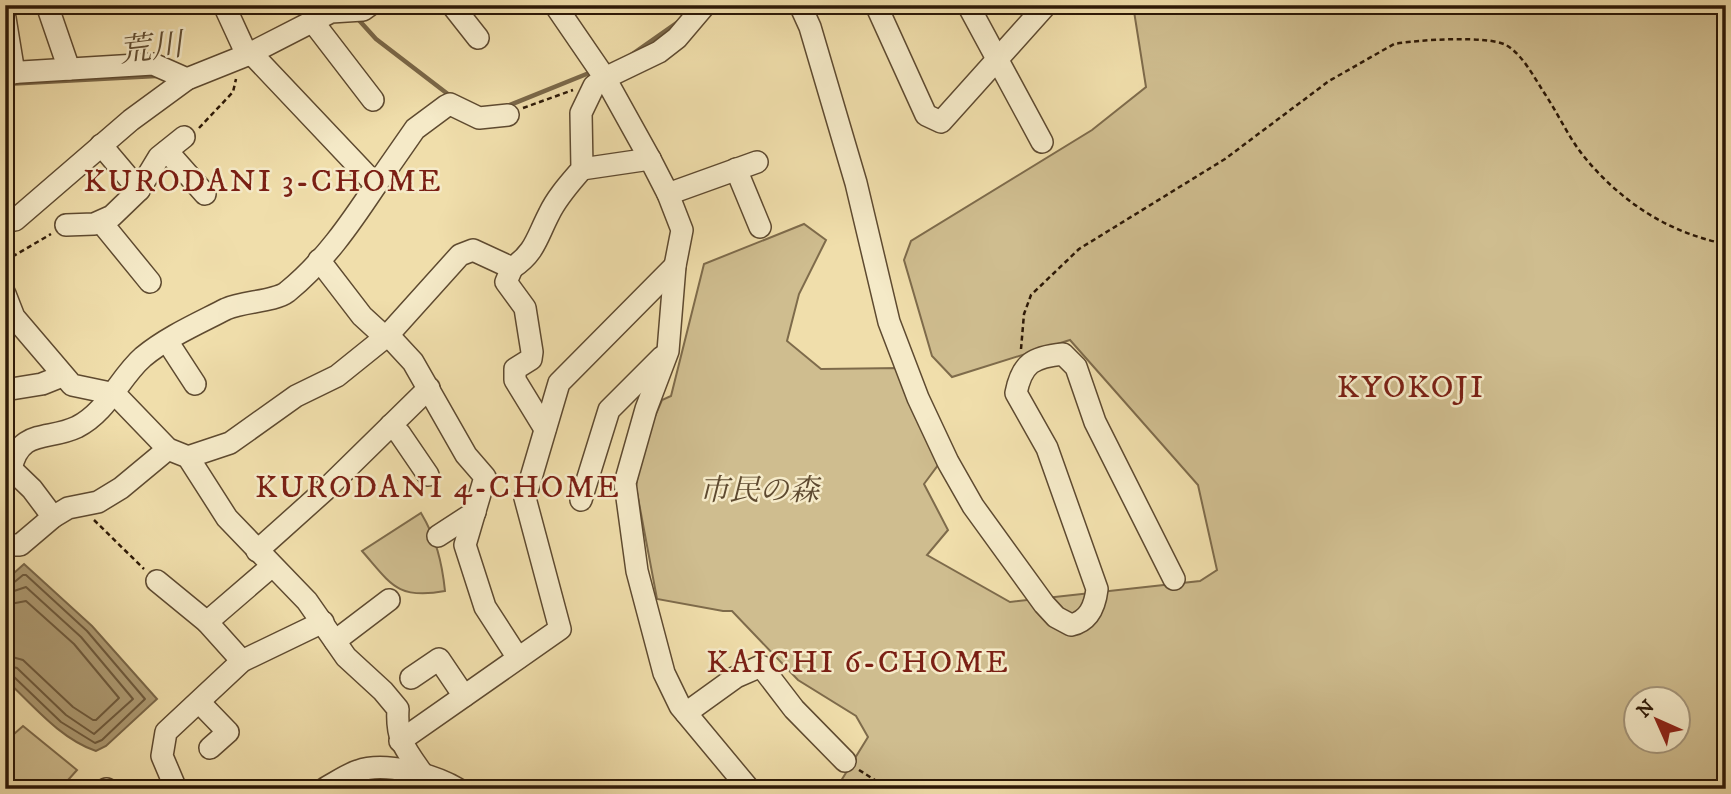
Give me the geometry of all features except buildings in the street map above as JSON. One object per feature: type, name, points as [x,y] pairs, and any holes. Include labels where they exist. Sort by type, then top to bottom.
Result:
[{"type":"street","points":[[47,5],[69,69]]},
{"type":"street","points":[[224,5],[244,51],[376,186]]},
{"type":"street","points":[[15,220],[164,94],[176,74],[244,51],[331,12],[363,10],[370,5]]},
{"type":"street","points":[[452,5],[478,38]]},
{"type":"street","points":[[555,5],[600,71],[650,159],[682,230],[675,266],[668,351],[646,410],[625,482],[634,552],[664,673],[680,706],[749,789]]},
{"type":"street","points":[[600,71],[659,52],[677,38],[705,5]]},
{"type":"street","points":[[800,5],[810,27],[856,183],[889,322],[918,398],[948,462],[973,506],[1044,604],[1056,617],[1071,625],[1081,623],[1096,602],[1097,589],[1047,448],[1016,393],[1026,365],[1044,356],[1063,354],[1076,367],[1095,422],[1174,579]]},
{"type":"street","points":[[876,5],[926,115],[941,122],[1046,5]]},
{"type":"street","points":[[968,5],[1042,142]]},
{"type":"street","points":[[5,18],[10,73],[153,64],[176,74]]},
{"type":"street","points":[[313,22],[373,100]]},
{"type":"street","points":[[582,169],[581,113],[600,71]]},
{"type":"street","points":[[52,517],[32,489],[8,466],[21,446],[78,426],[106,404],[141,359],[167,341],[230,307],[285,294],[340,239],[415,129],[446,106],[450,104],[479,118],[508,115]]},
{"type":"street","points":[[66,225],[102,222],[122,208],[139,190],[152,165],[184,137]]},
{"type":"street","points":[[101,145],[139,190]]},
{"type":"street","points":[[167,151],[205,194]]},
{"type":"street","points":[[545,429],[515,380],[515,369],[531,359],[532,352],[525,309],[506,282],[512,268],[532,251],[550,212],[565,188],[582,169],[650,159]]},
{"type":"street","points":[[668,194],[757,162]]},
{"type":"street","points":[[736,169],[760,227]]},
{"type":"street","points":[[102,222],[149,282]]},
{"type":"street","points":[[5,548],[9,545],[20,545],[52,517],[68,508],[98,502],[178,453],[230,443],[296,396],[337,376],[387,336],[460,255],[473,250],[512,268]]},
{"type":"street","points":[[319,260],[362,316],[413,362],[466,455],[485,477],[465,545],[485,607],[519,658]]},
{"type":"street","points":[[400,741],[560,629],[525,498],[559,383],[675,266]]},
{"type":"street","points":[[5,294],[10,315],[62,376],[72,385],[115,394],[178,453],[227,518],[307,601],[346,657],[383,691],[398,709],[397,729],[400,741],[422,773]]},
{"type":"street","points":[[167,341],[195,384]]},
{"type":"street","points":[[581,500],[608,410],[668,351]]},
{"type":"street","points":[[5,390],[42,384],[62,376]]},
{"type":"street","points":[[257,551],[429,388]]},
{"type":"street","points":[[391,425],[428,475]]},
{"type":"street","points":[[439,536],[475,512]]},
{"type":"street","points":[[207,622],[272,566]]},
{"type":"street","points":[[157,581],[207,622],[242,661]]},
{"type":"street","points":[[335,641],[389,600]]},
{"type":"street","points":[[176,789],[162,756],[166,733],[242,661],[323,622]]},
{"type":"street","points":[[411,678],[439,659],[464,696]]},
{"type":"street","points":[[686,713],[736,677],[761,666],[794,709],[845,761]]},
{"type":"street","points":[[199,702],[228,732],[210,748]]},
{"type":"street","points":[[324,789],[360,770],[396,769],[422,773],[458,789]]},
{"type":"path","points":[[1026,365],[1020,346],[1024,314],[1031,295],[1079,249],[1225,159],[1329,81],[1394,44],[1406,41],[1442,39],[1506,46],[1525,64],[1586,159],[1632,204],[1670,227],[1704,240],[1726,244]]},
{"type":"path","points":[[184,137],[204,124],[233,92],[244,51]]},
{"type":"path","points":[[508,115],[552,96],[564,94]]},
{"type":"path","points":[[5,261],[66,225]]},
{"type":"path","points":[[82,505],[117,544],[157,581]]},
{"type":"path","points":[[845,761],[889,789]]},
{"type":"green space","name":"市民の森","points":[[1133,5],[1726,5],[1726,789],[836,789],[868,737],[856,716],[798,680],[732,611],[657,599],[636,487],[642,446],[662,400],[671,396],[704,264],[804,224],[826,240],[799,294],[787,341],[821,369],[900,368],[941,461],[924,484],[948,530],[927,555],[1010,602],[1200,581],[1217,570],[1198,485],[1070,340],[952,377],[932,356],[904,260],[911,241],[1092,130],[1146,87]]},
{"type":"green space","points":[[421,513],[438,551],[445,591],[416,593],[396,587],[362,551]]},
{"type":"green space","points":[[23,726],[77,770],[60,789],[8,789],[5,785],[5,742]]},
{"type":"water","points":[[24,564],[92,626],[157,699],[106,746],[96,751],[59,730],[5,679],[5,581]]},
{"type":"waterway","points":[[357,18],[376,39],[453,98]]},
{"type":"waterway","points":[[631,55],[678,22]]},
{"type":"waterway","points":[[505,107],[594,71]]},
{"type":"waterway","name":"荒川","points":[[5,84],[156,76]]},
{"type":"district","name":"KURODANI 3-CHOME","points":[[263,182]]},
{"type":"district","name":"KYOKOJI","points":[[1411,388]]},
{"type":"district","name":"KURODANI 4-CHOME","points":[[438,488]]},
{"type":"district","name":"KAICHI 6-CHOME","points":[[858,663]]}]
